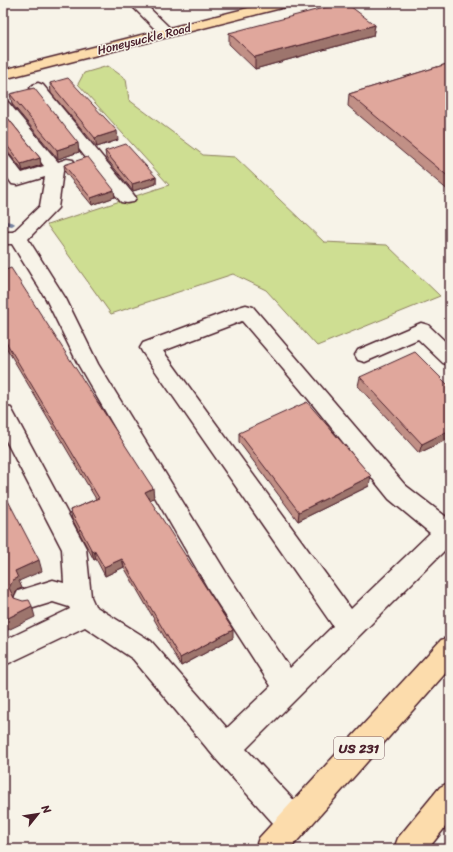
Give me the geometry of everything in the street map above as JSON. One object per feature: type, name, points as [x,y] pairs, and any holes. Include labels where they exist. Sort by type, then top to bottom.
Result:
[{"type":"main road","name":"Honeysuckle Road","points":[[3,75],[284,3]]},
{"type":"main road","name":"US 231","points":[[270,849],[450,649]]},
{"type":"main road","points":[[409,849],[450,798]]},
{"type":"street","points":[[136,3],[167,33]]},
{"type":"street","points":[[21,93],[100,153],[127,198]]},
{"type":"street","points":[[21,93],[54,168],[49,208],[10,238],[56,299],[89,366],[218,582],[288,689]]},
{"type":"street","points":[[3,160],[18,180],[100,153]]},
{"type":"street","points":[[226,749],[448,531],[397,492],[308,384],[246,312],[150,348],[349,627]]},
{"type":"street","points":[[365,355],[421,330],[450,358]]},
{"type":"street","points":[[3,414],[74,548],[82,606]]},
{"type":"street","points":[[27,599],[53,591],[82,606],[142,650],[226,749],[293,822]]},
{"type":"street","points":[[3,654],[82,606]]},
{"type":"green space","points":[[108,66],[126,79],[129,100],[203,155],[235,157],[324,242],[387,245],[440,296],[317,346],[266,290],[233,274],[111,314],[47,225],[169,185],[78,84],[84,73]]},
{"type":"building","points":[[346,3],[375,25],[255,57],[229,33]]},
{"type":"building","points":[[450,63],[450,178],[349,94]]},
{"type":"building","points":[[68,78],[117,131],[95,138],[50,83]]},
{"type":"building","points":[[34,88],[78,143],[57,150],[10,94]]},
{"type":"building","points":[[3,112],[40,158],[21,164],[6,144],[3,145]]},
{"type":"building","points":[[126,144],[156,177],[132,184],[105,151]]},
{"type":"building","points":[[88,157],[114,190],[91,198],[64,165]]},
{"type":"building","points":[[11,268],[153,488],[145,492],[233,630],[180,658],[122,559],[104,567],[94,550],[92,551],[70,510],[99,498],[3,337],[3,271]]},
{"type":"building","points":[[415,352],[450,387],[450,430],[422,444],[360,377]]},
{"type":"building","points":[[307,402],[371,476],[299,512],[239,433]]},
{"type":"building","points":[[3,491],[39,560],[15,571],[18,578],[13,580],[9,588],[14,598],[23,601],[29,600],[32,606],[4,620],[3,619]]},
{"type":"waterway","points":[[3,222],[12,224]]}]
